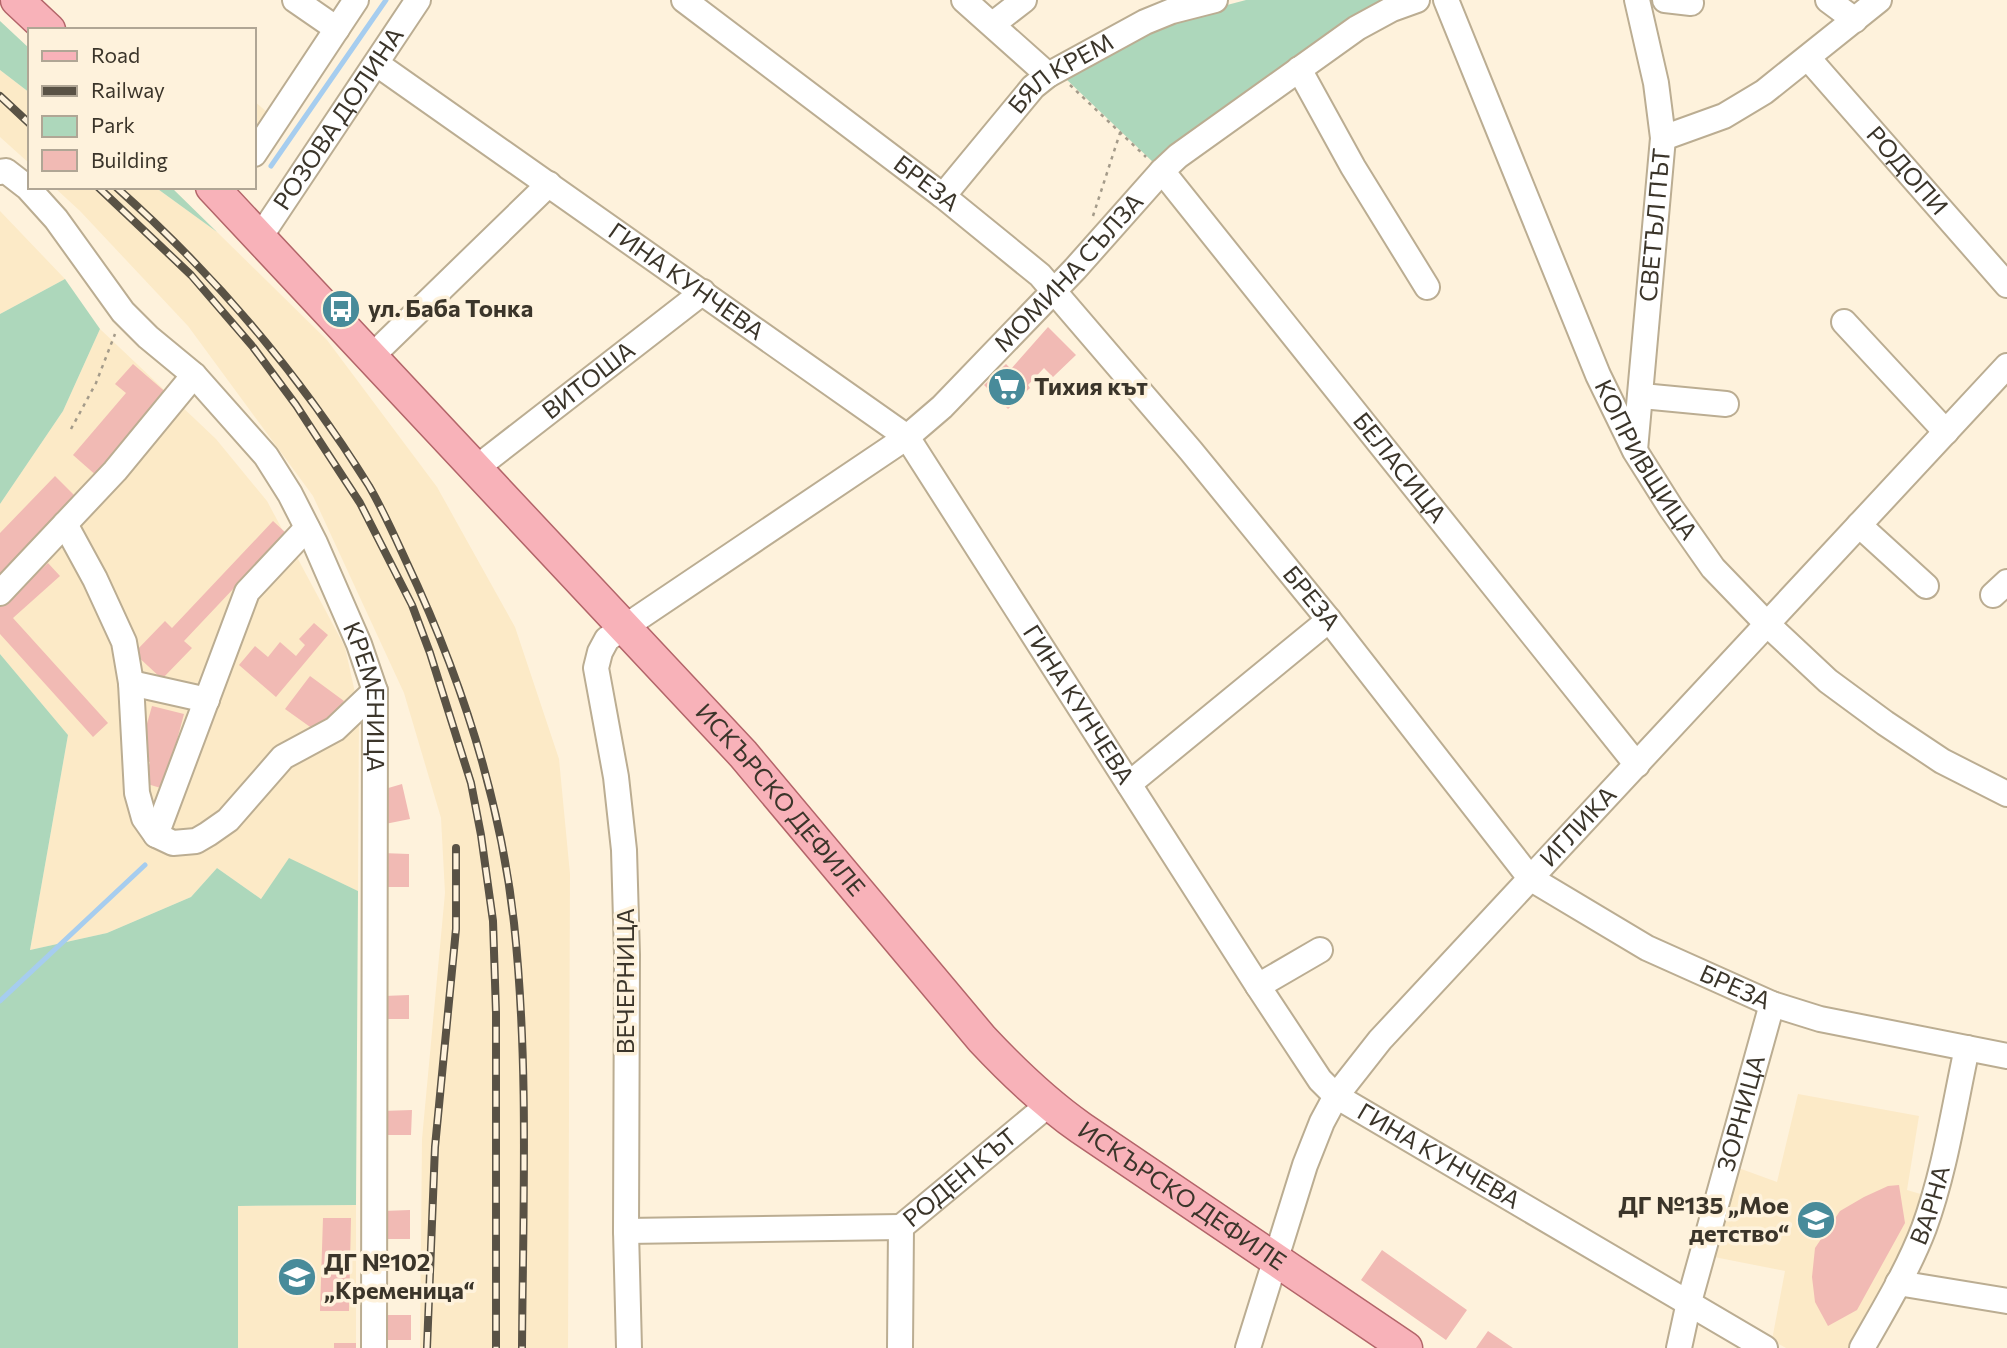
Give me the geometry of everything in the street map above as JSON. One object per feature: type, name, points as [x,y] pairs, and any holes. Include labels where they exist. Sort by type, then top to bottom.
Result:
[{"type":"main road","points":[[17,0],[47,28]]},
{"type":"main road","name":"ИСКЪРСКО ДЕФИЛЕ","points":[[223,191],[260,237],[743,754],[982,1039],[1048,1105],[1406,1348]]},
{"type":"street","points":[[295,0],[337,29]]},
{"type":"street","name":"РОЗОВА ДОЛИНА","points":[[256,152],[356,0]]},
{"type":"street","name":"РОЗОВА ДОЛИНА","points":[[260,237],[418,0]]},
{"type":"street","name":"БРЕЗА","points":[[684,0],[943,196],[1023,260],[1053,291],[1191,451],[1329,620],[1530,878],[1647,948],[1772,1004],[1820,1019],[2007,1056]]},
{"type":"street","points":[[964,0],[1051,73]]},
{"type":"street","points":[[993,24],[1024,0]]},
{"type":"street","name":"БЯЛ КРЕМ","points":[[943,196],[1033,87],[1051,73],[1145,22],[1170,5],[1215,0]]},
{"type":"street","name":"МОМИНА СЪЛЗА","points":[[624,628],[907,437],[942,407],[1178,156],[1357,28],[1392,9],[1417,0]]},
{"type":"street","name":"КОПРИВЩИЦА","points":[[1446,0],[1598,375],[1635,451],[1713,568],[1828,681],[1942,761],[2007,794]]},
{"type":"street","name":"СВЕТЪЛ ПЪТ","points":[[1635,451],[1663,138],[1656,83],[1637,0]]},
{"type":"street","points":[[1665,0],[1691,3]]},
{"type":"street","points":[[1828,0],[1856,20]]},
{"type":"street","points":[[1663,138],[1724,116],[1764,92],[1880,0]]},
{"type":"street","name":"РОДОПИ","points":[[1808,58],[2007,285]]},
{"type":"street","name":"ГИНА КУНЧЕВА","points":[[377,64],[907,437],[1258,986],[1320,1080],[1336,1096],[1765,1348]]},
{"type":"street","points":[[1299,69],[1353,167],[1427,287]]},
{"type":"street","name":"КРЕМЕНИЦА","points":[[3,171],[28,188]]},
{"type":"street","name":"БЕЛАСИЦА","points":[[1162,171],[1637,765]]},
{"type":"street","points":[[371,357],[549,184]]},
{"type":"street","name":"КРЕМЕНИЦА","points":[[29,189],[56,219],[123,312],[148,337],[194,375],[266,456],[307,528],[359,644],[375,691],[374,1348]]},
{"type":"street","name":"ВИТОША","points":[[475,469],[703,292]]},
{"type":"street","points":[[1844,322],[1946,432]]},
{"type":"street","name":"ИГЛИКА","points":[[1248,1348],[1305,1165],[1322,1122],[1336,1096],[1380,1040],[2007,366]]},
{"type":"street","points":[[0,593],[115,471],[194,375]]},
{"type":"street","points":[[1642,396],[1726,404]]},
{"type":"street","points":[[65,524],[95,579],[124,642],[131,683],[136,793],[144,818],[156,835],[173,843],[196,841],[208,834],[228,820],[283,757],[335,729],[375,691]]},
{"type":"street","points":[[1859,525],[1926,586]]},
{"type":"street","points":[[156,835],[247,592],[307,528]]},
{"type":"street","points":[[1129,784],[1329,620]]},
{"type":"street","name":"ВЕЧЕРНИЦА","points":[[624,628],[607,639],[596,668],[616,777],[624,850],[629,1348]]},
{"type":"street","points":[[131,683],[207,700]]},
{"type":"street","points":[[1258,986],[1320,950]]},
{"type":"street","name":"ЗОРНИЦА","points":[[1679,1348],[1772,1004]]},
{"type":"street","name":"ВАРНА","points":[[1862,1348],[1898,1283],[1924,1227],[1941,1166],[1967,1048]]},
{"type":"street","name":"РОДЕН КЪТ","points":[[900,1348],[901,1227],[1048,1105]]},
{"type":"street","points":[[626,1231],[901,1227]]},
{"type":"street","points":[[1898,1283],[2007,1301]]},
{"type":"path","points":[[1051,73],[1162,171]]},
{"type":"path","points":[[1091,220],[1120,133]]},
{"type":"path","points":[[71,429],[96,383],[123,312]]},
{"type":"shaded area","points":[[0,70],[28,91],[28,162],[0,137]]},
{"type":"shaded area","points":[[256,103],[267,112],[256,128]]},
{"type":"shaded area","points":[[56,189],[158,189],[217,232],[327,340],[437,487],[515,627],[559,759],[570,874],[568,1348],[420,1348],[422,1139],[445,893],[441,818],[404,693],[313,496],[188,326]]},
{"type":"shaded area","points":[[0,211],[65,279],[0,314]]},
{"type":"shaded area","points":[[100,329],[216,439],[267,501],[345,647],[359,711],[358,891],[289,859],[261,899],[217,868],[191,897],[107,933],[30,950],[68,735],[0,654],[0,504],[63,411]]},
{"type":"shaded area","name":"ДГ №135 „Мое детство“","points":[[1798,1094],[1919,1116],[1907,1190],[1924,1195],[1904,1246],[1849,1348],[1786,1348],[1772,1340],[1785,1271],[1709,1256],[1733,1166],[1777,1182]]},
{"type":"shaded area","name":"ДГ №102 „Кременица“","points":[[356,1205],[356,1348],[238,1348],[238,1206]]},
{"type":"green space","points":[[1246,0],[1395,0],[1155,164],[1065,78],[1174,19]]},
{"type":"green space","points":[[0,21],[28,47],[28,91],[0,70]]},
{"type":"green space","points":[[158,189],[173,189],[217,232]]},
{"type":"green space","points":[[65,279],[100,329],[63,411],[0,504],[0,314]]},
{"type":"green space","points":[[0,654],[68,735],[30,950],[107,933],[191,897],[217,868],[261,899],[289,858],[358,891],[356,1205],[238,1206],[238,1348],[0,1348]]},
{"type":"building","name":"Тихия кът","points":[[1048,327],[1076,355],[1053,377],[1044,368],[1028,385],[1030,388],[1008,409],[984,385],[1006,364],[1011,369]]},
{"type":"building","points":[[133,364],[169,395],[98,477],[73,455],[126,393],[115,384]]},
{"type":"building","points":[[55,476],[80,501],[0,583],[0,533]]},
{"type":"building","points":[[273,521],[286,533],[184,641],[192,648],[162,679],[134,653],[165,621],[172,628]]},
{"type":"building","points":[[48,563],[60,576],[13,618],[108,723],[93,737],[0,634],[0,607]]},
{"type":"building","points":[[314,623],[328,635],[276,697],[239,665],[255,646],[268,657],[280,642],[296,656],[305,645],[299,639]]},
{"type":"building","points":[[310,676],[344,701],[320,734],[285,709]]},
{"type":"building","points":[[152,706],[184,714],[164,789],[144,783],[150,762],[137,759]]},
{"type":"building","points":[[402,784],[410,819],[385,824],[378,791]]},
{"type":"building","points":[[382,853],[409,854],[409,887],[382,887]]},
{"type":"building","points":[[409,995],[409,1019],[383,1019],[384,996]]},
{"type":"building","points":[[412,1110],[411,1135],[381,1135],[381,1111]]},
{"type":"building","points":[[1899,1185],[1905,1223],[1857,1310],[1828,1326],[1815,1302],[1812,1277],[1815,1248],[1840,1211],[1888,1186]]},
{"type":"building","points":[[410,1210],[410,1239],[382,1239],[382,1211]]},
{"type":"building","points":[[323,1218],[351,1218],[349,1311],[320,1311]]},
{"type":"building","points":[[1382,1250],[1467,1310],[1446,1340],[1361,1280]]},
{"type":"building","points":[[387,1315],[411,1315],[411,1340],[387,1340]]},
{"type":"building","points":[[1488,1331],[1513,1348],[1476,1348]]},
{"type":"building","points":[[334,1343],[356,1343],[356,1348],[334,1348]]},
{"type":"waterway","points":[[271,166],[386,0]]},
{"type":"waterway","points":[[0,1001],[145,865]]},
{"type":"railway","points":[[0,96],[28,122]]},
{"type":"railway","points":[[100,189],[191,275],[253,347],[296,405],[360,503],[412,605],[430,653],[471,783],[493,921],[496,1013],[496,1348]]},
{"type":"railway","points":[[118,189],[221,291],[284,366],[342,445],[369,486],[388,523],[426,604],[460,692],[499,829],[514,923],[523,1082],[522,1348]]},
{"type":"railway","points":[[427,1348],[435,1147],[456,929],[456,848]]},
{"type":"place","name":"ул. Баба Тонка","points":[[341,309]]},
{"type":"place","name":"Тихия кът","points":[[1007,387]]},
{"type":"place","name":"ДГ №135 „Мое детство“","points":[[1816,1220]]},
{"type":"place","name":"ДГ №102 „Кременица“","points":[[297,1277]]}]
